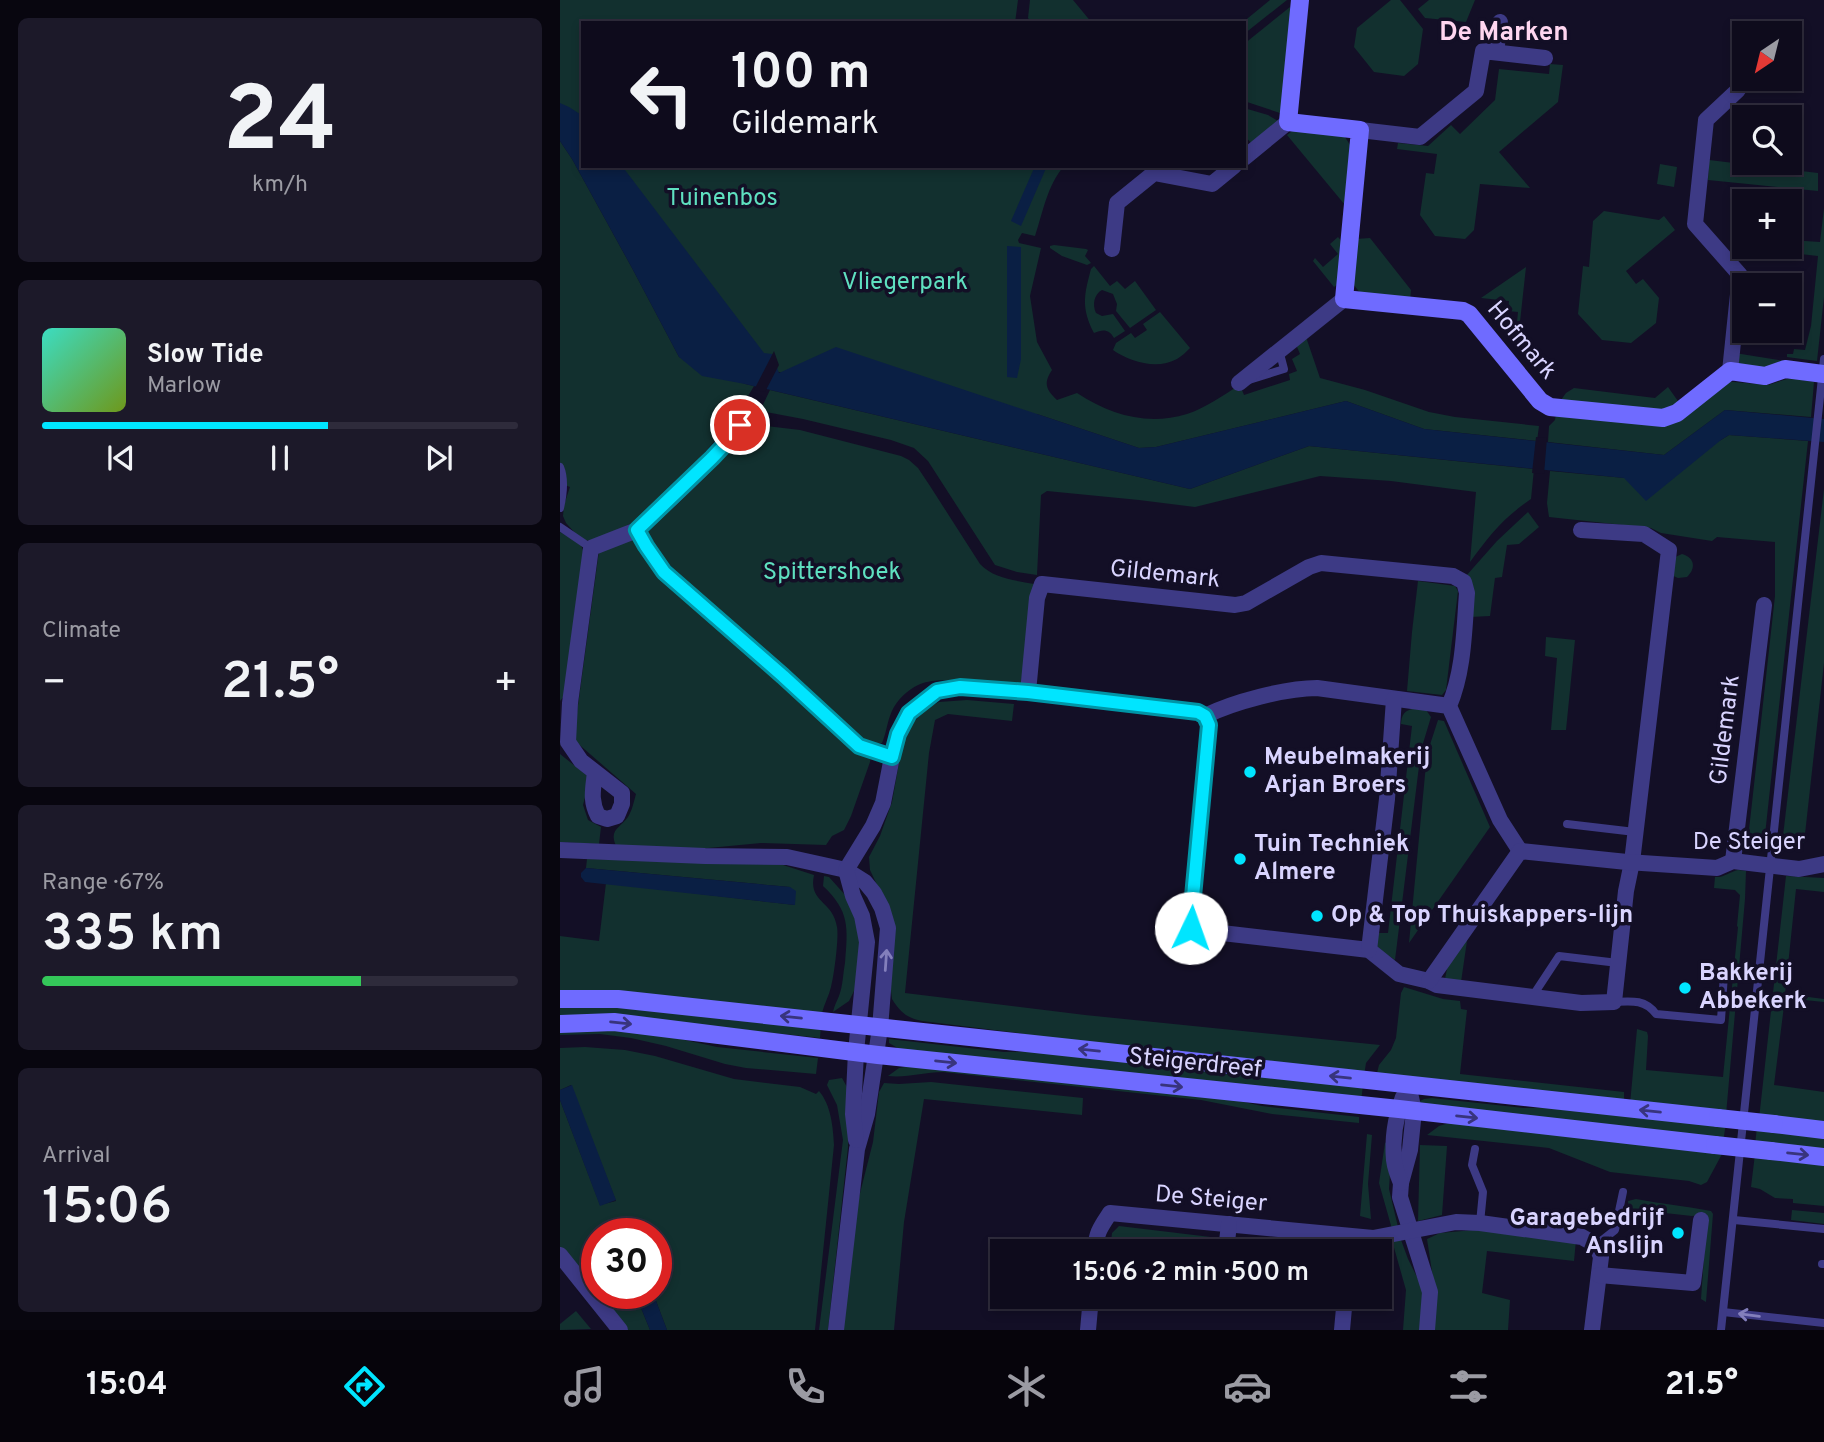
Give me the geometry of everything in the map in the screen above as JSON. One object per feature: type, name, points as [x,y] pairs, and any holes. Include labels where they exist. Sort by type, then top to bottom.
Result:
[{"type":"main road","points":[[1300,0],[1289,121],[1360,130],[1343,299]]},
{"type":"main road","name":"Hofmark","points":[[1343,299],[1463,311],[1469,314],[1540,401],[1550,407],[1663,418],[1677,413],[1730,371]]},
{"type":"main road","points":[[1730,371],[1765,376],[1785,369],[1823,369]]},
{"type":"main road","name":"Steigerdreef","points":[[560,999],[618,999],[1824,1130]]},
{"type":"main road","name":"Steigerdreef","points":[[560,1024],[614,1022],[878,1055],[1824,1157]]},
{"type":"street","points":[[1496,52],[1500,22]]},
{"type":"street","points":[[1360,130],[1420,138],[1476,91],[1483,51],[1545,58]]},
{"type":"street","points":[[1730,371],[1740,275],[1695,224],[1706,120],[1737,91]]},
{"type":"street","points":[[1246,156],[1289,121]]},
{"type":"street","points":[[1112,249],[1117,203],[1154,173],[1212,184],[1232,168]]},
{"type":"street","points":[[1239,383],[1343,299]]},
{"type":"street","points":[[595,772],[581,761],[568,741],[565,705],[591,548],[637,530],[712,458],[740,425]]},
{"type":"street","points":[[637,530],[664,572],[859,746],[892,757]]},
{"type":"street","points":[[857,1149],[853,1114],[867,942],[862,916],[846,870],[873,826],[883,803],[898,734],[909,713],[937,691],[960,687],[1028,692],[1198,712],[1205,716],[1209,725],[1191,928],[1369,950],[1399,974],[1437,985],[1581,1003],[1614,1002],[1669,550],[1644,534],[1581,530]]},
{"type":"street","name":"Gildemark","points":[[1028,692],[1037,598],[1042,584],[1236,605],[1246,603],[1309,567],[1321,564],[1433,573],[1453,576],[1464,582],[1467,593],[1461,666],[1450,706]]},
{"type":"street","name":"Gildemark","points":[[1733,861],[1764,605]]},
{"type":"street","points":[[1205,716],[1226,707],[1302,688],[1450,706],[1500,820],[1520,851],[1429,981]]},
{"type":"street","points":[[1369,950],[1387,799],[1394,699]]},
{"type":"street","points":[[560,850],[787,858],[846,870],[865,882],[874,893],[888,928],[878,1055],[867,1114],[857,1149],[836,1330]]},
{"type":"street","name":"De Steiger","points":[[1520,851],[1717,868],[1733,861],[1800,869],[1824,864]]},
{"type":"street","points":[[1408,1084],[1406,1110],[1395,1135],[1394,1162],[1401,1183],[1400,1197],[1430,1292],[1427,1330]]},
{"type":"street","name":"De Steiger","points":[[1096,1239],[1110,1213],[1228,1224],[1324,1239]]},
{"type":"street","points":[[1599,1275],[1693,1283],[1701,1220]]},
{"type":"street","name":"De Steiger","points":[[1368,1239],[1456,1222],[1582,1237],[1596,1245]]},
{"type":"street","points":[[1227,1239],[1228,1224]]},
{"type":"street","points":[[1592,1330],[1601,1257],[1596,1245]]},
{"type":"street","points":[[560,1255],[620,1330]]},
{"type":"street","points":[[1088,1330],[1090,1309]]},
{"type":"street","points":[[1342,1330],[1344,1309]]},
{"type":"lane","points":[[1721,1330],[1823,369]]},
{"type":"lane","points":[[560,467],[560,508]]},
{"type":"lane","points":[[560,527],[591,548]]},
{"type":"lane","points":[[1567,824],[1636,832]]},
{"type":"lane","points":[[1532,997],[1559,956],[1618,963]]},
{"type":"lane","points":[[1614,1002],[1637,1001],[1650,1006],[1656,1014],[1721,1020],[1724,974]]},
{"type":"lane","points":[[1475,1149],[1472,1165],[1483,1192],[1480,1223]]},
{"type":"lane","points":[[1596,1245],[1615,1230],[1623,1192]]},
{"type":"lane","points":[[1734,1220],[1824,1229]]},
{"type":"lane","points":[[1723,1312],[1824,1324]]},
{"type":"green space","points":[[560,0],[1018,0],[1015,21],[581,21],[581,150],[560,128]]},
{"type":"green space","points":[[1030,0],[1073,0],[1090,21],[1030,21],[1028,18]]},
{"type":"green space","points":[[1270,0],[1287,0],[1246,32],[1244,21]]},
{"type":"green space","points":[[1391,0],[1400,0],[1423,29],[1418,64],[1404,76],[1374,72],[1354,47],[1357,28]]},
{"type":"green space","points":[[1429,0],[1475,0],[1466,22],[1425,18],[1418,9]]},
{"type":"green space","points":[[1290,7],[1286,115],[1246,102],[1246,42]]},
{"type":"green space","points":[[1550,64],[1563,65],[1558,102],[1499,152],[1530,188],[1480,184],[1474,230],[1465,239],[1435,236],[1420,215],[1426,173],[1434,174],[1437,154],[1397,149],[1398,143],[1428,146],[1451,125],[1460,134],[1495,100],[1499,69],[1549,74]]},
{"type":"green space","points":[[1246,109],[1278,121],[1251,143],[1246,137]]},
{"type":"green space","points":[[1296,128],[1345,137],[1350,145],[1345,205],[1287,135]]},
{"type":"green space","points":[[560,141],[679,357],[754,386],[738,413],[671,491],[636,521],[595,541],[585,540],[566,523],[563,516],[564,505],[570,487],[560,483]]},
{"type":"green space","points":[[1709,160],[1732,163],[1732,175],[1802,175],[1802,171],[1818,173],[1818,191],[1802,189],[1708,180]]},
{"type":"green space","points":[[1660,164],[1677,167],[1674,187],[1657,184]]},
{"type":"green space","name":"Vliegerpark","points":[[594,168],[1062,168],[1049,191],[1035,236],[1022,233],[1018,240],[1019,243],[1041,248],[1030,296],[1037,342],[1052,370],[1047,386],[1057,400],[1077,393],[1103,407],[1130,416],[1158,419],[1187,414],[1208,405],[1240,385],[1244,395],[1290,380],[1289,374],[1297,371],[1292,359],[1300,354],[1295,342],[1306,337],[1320,378],[1429,412],[1539,426],[1537,441],[1424,429],[1346,401],[1156,447],[1139,448],[1037,414],[1038,433],[736,362]]},
{"type":"green space","points":[[1824,208],[1824,297],[1817,361],[1787,357],[1787,354],[1793,354],[1794,349],[1805,350],[1811,326],[1818,256],[1802,254],[1802,241],[1820,242]]},
{"type":"green space","points":[[1604,211],[1659,220],[1664,216],[1675,230],[1626,271],[1636,284],[1643,279],[1659,298],[1656,323],[1631,343],[1602,340],[1578,314],[1583,266],[1589,267],[1593,221]]},
{"type":"green space","points":[[1338,237],[1343,243],[1338,284],[1334,287],[1313,261],[1315,258],[1323,267],[1338,254],[1330,244]]},
{"type":"green space","points":[[1370,238],[1411,290],[1410,301],[1361,294],[1350,280],[1356,239]]},
{"type":"green space","points":[[1054,245],[1086,249],[1088,250],[1085,256],[1091,263],[1087,265],[1062,256],[1050,248]]},
{"type":"green space","points":[[1094,266],[1110,286],[1117,281],[1125,289],[1135,281],[1156,310],[1130,328],[1116,311],[1117,304],[1113,294],[1102,290],[1094,300],[1096,313],[1102,316],[1113,314],[1125,331],[1114,338],[1106,331],[1094,333],[1087,316],[1085,294]]},
{"type":"green space","points":[[1526,267],[1518,340],[1515,343],[1518,312],[1508,311],[1509,301],[1481,298]]},
{"type":"green space","points":[[1160,312],[1190,348],[1182,355],[1169,362],[1152,364],[1135,361],[1113,350],[1116,343],[1131,333],[1135,338],[1147,330],[1143,324]]},
{"type":"green space","points":[[1735,353],[1785,361],[1768,371],[1739,366]]},
{"type":"green space","points":[[1790,378],[1814,382],[1811,417],[1725,410],[1664,455],[1548,442],[1549,426],[1555,420],[1556,413],[1669,425],[1723,381],[1768,385]]},
{"type":"green space","points":[[1668,387],[1680,404],[1667,411],[1561,400],[1574,388],[1655,398]]},
{"type":"green space","points":[[770,390],[1190,489],[1309,446],[1534,469],[1531,499],[1512,513],[1470,562],[1476,492],[1391,481],[1320,476],[1195,507],[1047,491],[1041,495],[1037,575],[995,565],[928,461],[914,448],[891,440],[760,411]]},
{"type":"green space","name":"Spittershoek","points":[[748,424],[800,430],[901,456],[918,468],[980,564],[998,576],[1034,584],[1021,684],[957,680],[923,683],[910,690],[896,703],[882,743],[868,741],[848,727],[658,554],[646,535],[648,528]]},
{"type":"green space","points":[[1729,435],[1808,441],[1764,844],[1750,843],[1748,839],[1775,596],[1775,542],[1717,537],[1712,541],[1661,533],[1651,528],[1549,517],[1547,503],[1550,471],[1625,478]]},
{"type":"green space","points":[[1824,489],[1824,663],[1804,843],[1786,842],[1783,836]]},
{"type":"green space","points":[[1528,512],[1539,527],[1519,544],[1507,545],[1502,577],[1495,578],[1490,616],[1470,617],[1466,576]]},
{"type":"green space","points":[[560,532],[580,543],[585,555],[566,694],[560,701]]},
{"type":"green space","points":[[634,538],[871,756],[844,830],[832,836],[826,845],[761,843],[698,849],[617,848],[614,833],[629,815],[636,794],[575,741],[576,720],[599,551]]},
{"type":"green space","points":[[1682,554],[1690,558],[1693,567],[1687,577],[1678,578],[1671,575],[1671,559]]},
{"type":"green space","points":[[1418,581],[1455,586],[1458,591],[1446,690],[1442,695],[1407,691]]},
{"type":"green space","points":[[1546,637],[1575,640],[1566,730],[1551,730],[1557,658],[1545,656]]},
{"type":"green space","points":[[967,700],[1014,704],[1012,721],[948,714],[935,720],[929,753],[905,993],[1085,1015],[1380,1045],[1366,1063],[1364,1076],[1071,1045],[1019,1033],[922,1021],[901,1011],[892,999],[878,887],[870,870],[869,857],[892,802],[907,729],[927,708],[939,702]]},
{"type":"green space","points":[[1417,708],[1426,710],[1431,717],[1421,750],[1395,960],[1376,945],[1378,933],[1388,933],[1412,726],[1401,724],[1401,720],[1405,713]]},
{"type":"green space","points":[[1438,720],[1444,721],[1490,827],[1409,943],[1427,754]]},
{"type":"green space","points":[[560,754],[590,778],[583,805],[588,820],[601,827],[599,844],[560,842]]},
{"type":"green space","points":[[587,859],[759,862],[783,865],[814,875],[814,891],[831,911],[837,927],[832,982],[822,1013],[560,996],[560,936],[599,941],[606,883],[795,905],[790,887],[586,868]]},
{"type":"green space","points":[[1738,870],[1746,871],[1745,899],[1726,1115],[1630,1104],[1637,1029],[1647,1032],[1648,1036],[1646,1070],[1723,1077],[1740,895],[1735,890],[1714,888],[1715,877]]},
{"type":"green space","points":[[824,876],[829,877],[854,905],[861,941],[855,989],[849,1001],[833,1012],[842,984],[846,930],[843,912],[823,886]]},
{"type":"green space","points":[[1786,876],[1824,878],[1824,892],[1796,889],[1785,994],[1824,999],[1824,1002],[1785,998],[1774,1085],[1824,1092],[1824,1126],[1759,1119]]},
{"type":"green space","points":[[1468,934],[1461,982],[1445,979],[1449,959]]},
{"type":"green space","points":[[1404,987],[1443,999],[1460,1001],[1461,1009],[1467,1010],[1460,1074],[1624,1092],[1624,1104],[1376,1077],[1379,1065],[1391,1050],[1396,1038]]},
{"type":"green space","points":[[584,1002],[821,1025],[820,1038],[627,1017],[560,1020],[560,1003]]},
{"type":"green space","points":[[560,1029],[662,1035],[717,1047],[818,1058],[816,1074],[746,1068],[631,1038],[600,1034],[560,1035]]},
{"type":"green space","points":[[889,1039],[1004,1052],[1055,1051],[1363,1084],[1361,1103],[901,1050],[889,1043]]},
{"type":"green space","points":[[560,1048],[625,1050],[734,1079],[800,1087],[816,1094],[819,1091],[829,1109],[834,1145],[815,1330],[667,1330],[659,1309],[672,1309],[672,1218],[581,1218],[581,1274],[560,1247],[560,1100],[600,1205],[616,1201],[571,1085],[560,1090]]},
{"type":"green space","points":[[910,1066],[1207,1094],[1262,1106],[1359,1117],[1359,1123],[1272,1114],[1201,1100],[943,1072],[888,1076],[899,1068]]},
{"type":"green space","points":[[842,1078],[848,1089],[848,1147],[828,1330],[819,1330],[843,1140],[837,1105],[827,1085],[829,1080]]},
{"type":"green space","points":[[931,1082],[1083,1098],[1082,1115],[924,1099],[904,1222],[894,1330],[843,1330],[857,1205],[873,1142],[879,1092],[884,1083]]},
{"type":"green space","points":[[1432,1098],[1524,1108],[1577,1107],[1726,1123],[1723,1142],[1421,1110],[1418,1102]]},
{"type":"green space","points":[[1449,1123],[1722,1154],[1707,1182],[1701,1185],[1689,1181],[1610,1172],[1549,1148],[1427,1135],[1439,1126]]},
{"type":"green space","points":[[1757,1127],[1824,1134],[1824,1153],[1755,1145]]},
{"type":"green space","points":[[1367,1134],[1372,1135],[1368,1184],[1371,1219],[1360,1216]]},
{"type":"green space","points":[[1392,1140],[1389,1189],[1398,1227],[1392,1229],[1379,1183],[1385,1143]]},
{"type":"green space","points":[[1420,1145],[1447,1146],[1442,1215],[1418,1221]]},
{"type":"green space","points":[[1755,1154],[1824,1161],[1824,1206],[1793,1203],[1793,1199],[1775,1198],[1751,1187]]},
{"type":"green space","points":[[1636,1199],[1711,1211],[1713,1214],[1706,1302],[1701,1299],[1707,1214],[1692,1216],[1629,1209],[1628,1201]]},
{"type":"green space","points":[[1792,1210],[1824,1213],[1824,1224],[1791,1220]]},
{"type":"green space","points":[[1119,1226],[1219,1238],[1111,1239],[1112,1233]]},
{"type":"green space","points":[[1474,1230],[1576,1240],[1574,1261],[1487,1251],[1482,1293],[1510,1300],[1508,1330],[1432,1330],[1435,1291],[1427,1239],[1440,1233]]},
{"type":"green space","points":[[1392,1239],[1401,1240],[1425,1293],[1423,1330],[1403,1330],[1406,1290]]},
{"type":"green space","points":[[609,1309],[641,1309],[650,1330],[625,1330]]},
{"type":"green space","points":[[576,1311],[591,1329],[560,1330],[560,1324]]},
{"type":"water","points":[[560,103],[581,115],[581,168],[624,168],[764,353],[772,354],[779,373],[836,347],[1139,448],[1156,447],[1346,401],[1424,429],[1664,455],[1725,410],[1824,419],[1824,442],[1729,435],[1646,501],[1624,478],[1309,446],[1190,489],[702,376],[679,357],[560,141]]},
{"type":"water","points":[[1034,168],[1046,168],[1021,226],[1011,221]]},
{"type":"water","points":[[1007,246],[1021,247],[1021,359],[1017,378],[1007,377]]},
{"type":"water","points":[[586,868],[790,887],[796,891],[795,905],[585,882],[581,873]]},
{"type":"water","points":[[572,1085],[616,1200],[600,1206],[560,1100],[560,1090]]},
{"type":"water","points":[[641,1309],[659,1309],[667,1330],[650,1330]]},
{"type":"pier","points":[[774,351],[779,365],[765,392],[754,390]]},
{"type":"pier","points":[[1536,437],[1547,438],[1544,474],[1532,473]]},
{"type":"place","name":"Meubelmakerij Arjan Broers","points":[[1250,772]]},
{"type":"place","name":"Tuin Techniek Almere","points":[[1240,859]]},
{"type":"place","name":"Op & Top Thuiskappers-lijn","points":[[1317,916]]},
{"type":"place","name":"Bakkerij Abbekerk","points":[[1685,988]]},
{"type":"place","name":"Garagebedrijf Anslijn","points":[[1678,1233]]},
{"type":"district","name":"De Marken","points":[[1504,33]]},
{"type":"route","points":[[740,425],[712,458],[637,530],[664,572],[859,746],[892,757],[898,734],[909,713],[937,691],[960,687],[1028,692],[1198,712],[1205,716],[1209,725],[1191,928]]},
{"type":"park label","name":"Tuinenbos","points":[[722,199]]}]
